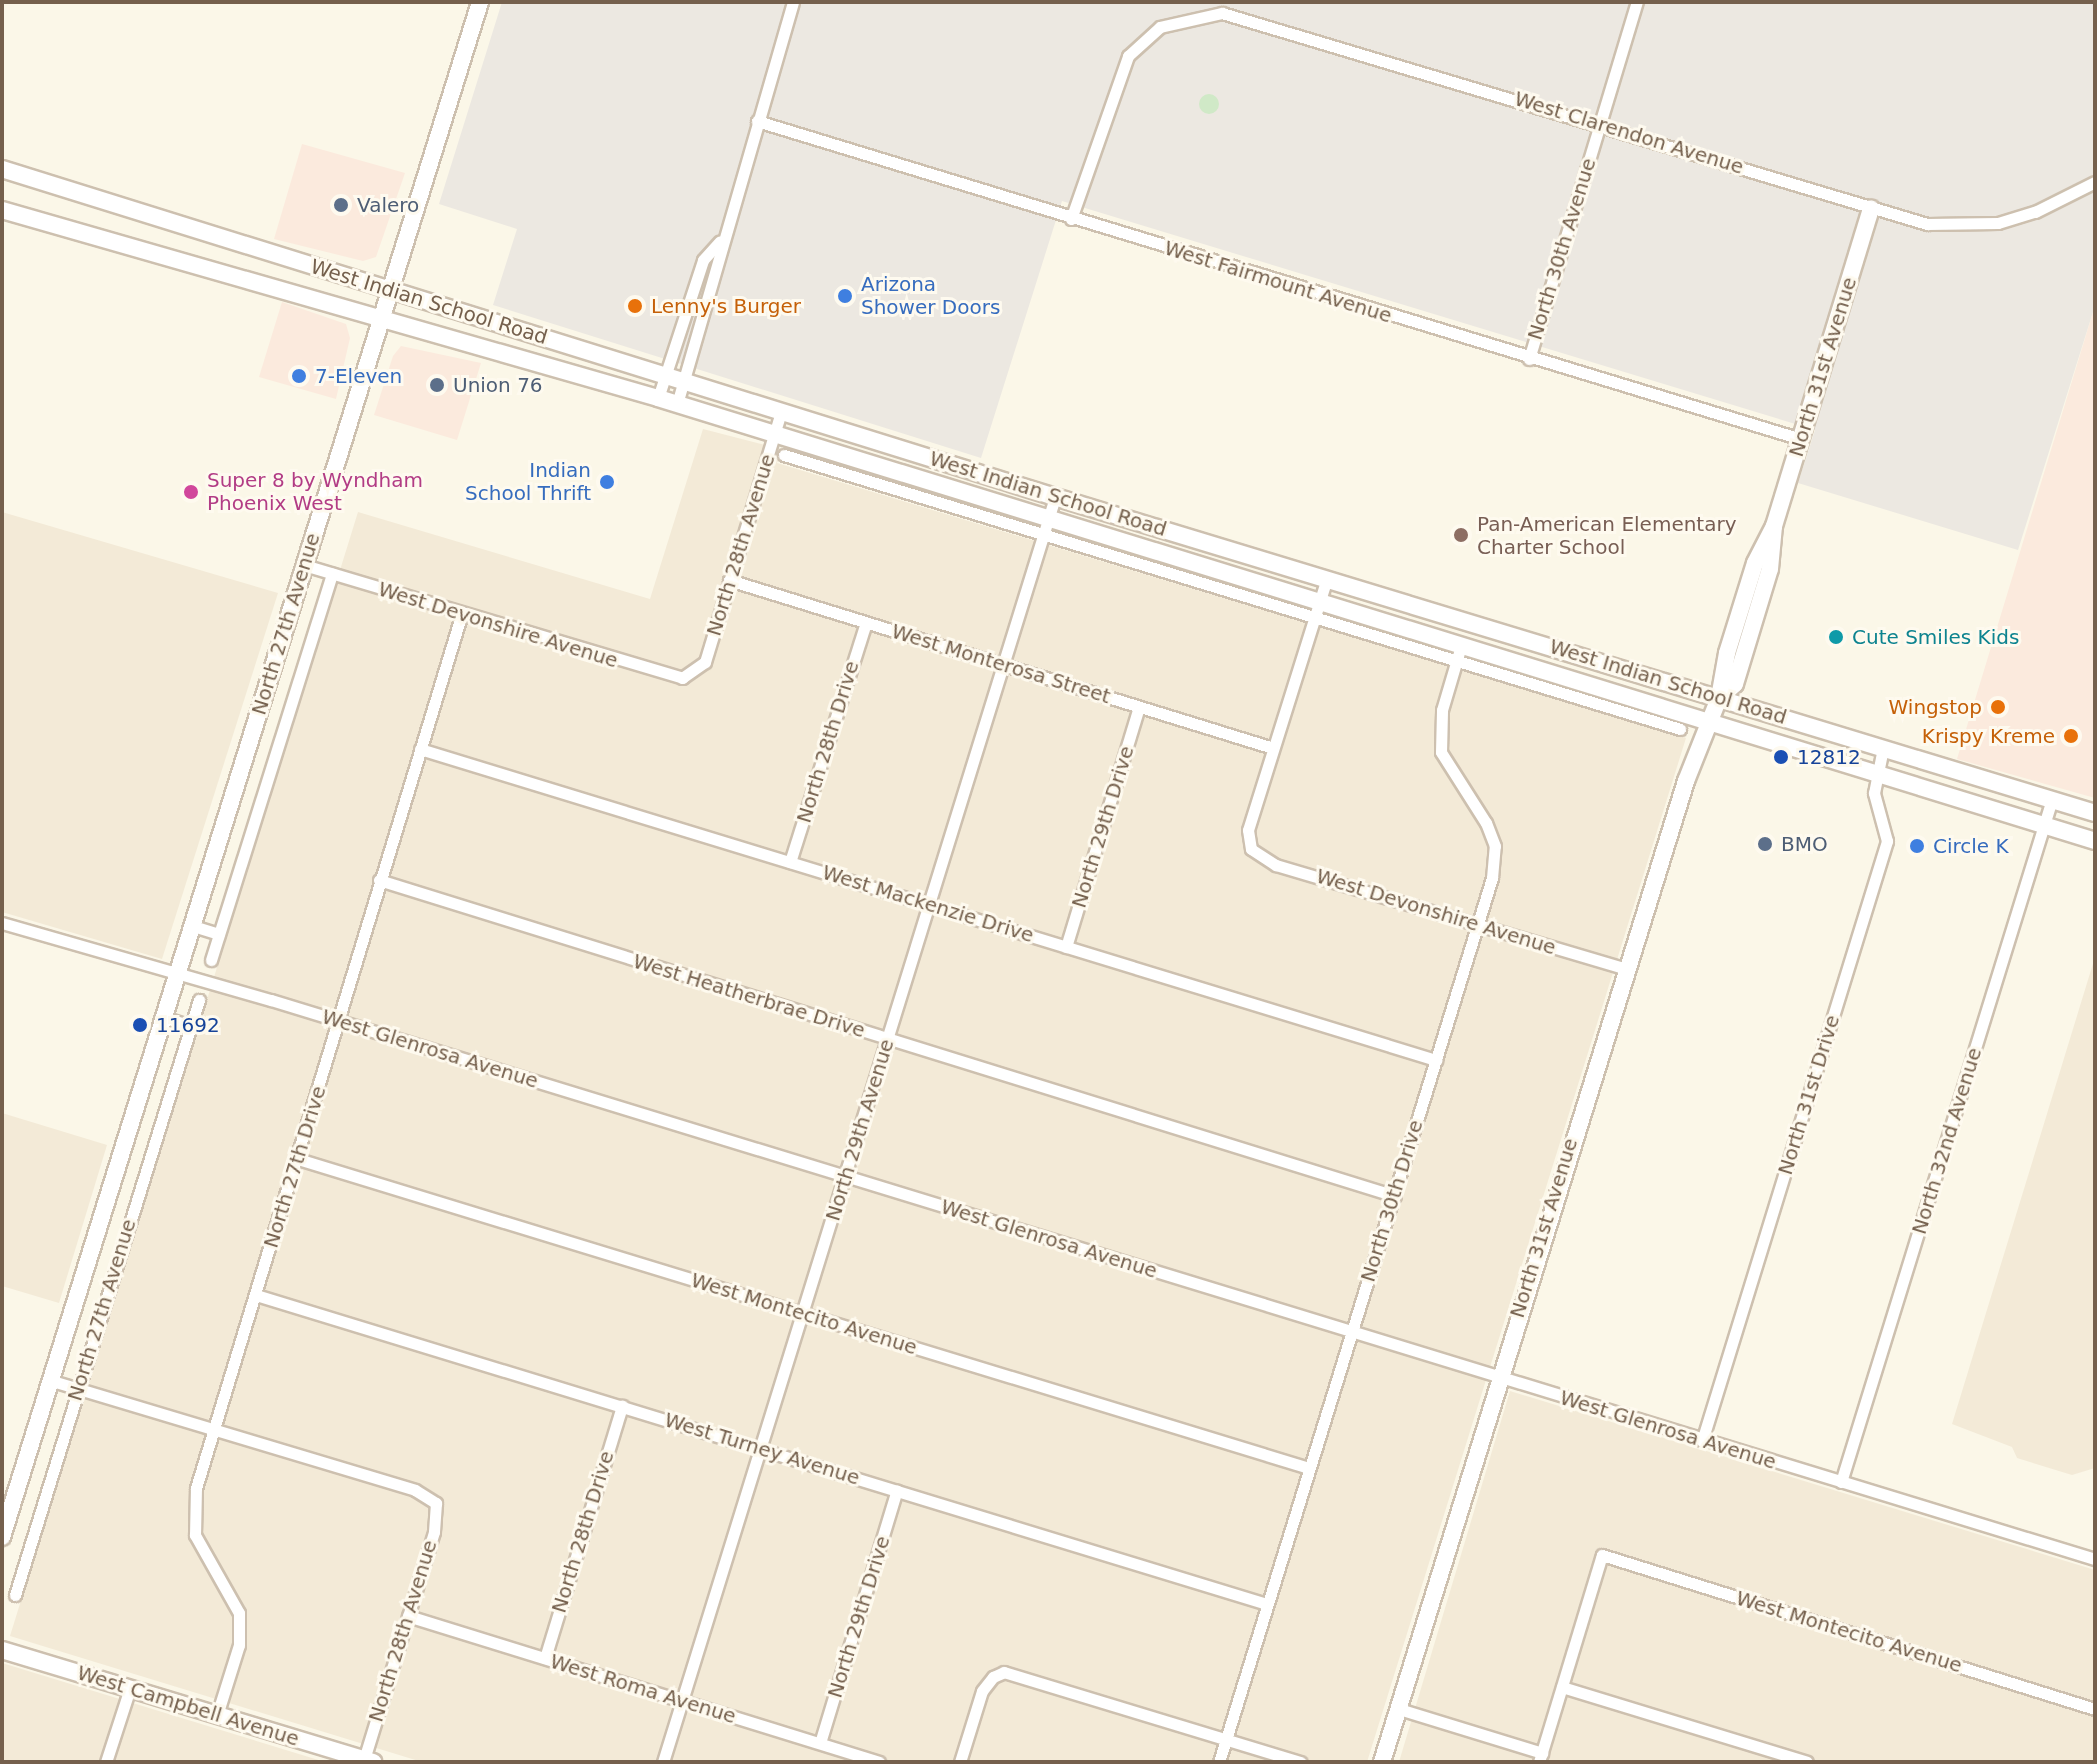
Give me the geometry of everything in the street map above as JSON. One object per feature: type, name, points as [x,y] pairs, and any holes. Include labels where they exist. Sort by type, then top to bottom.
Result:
[{"type":"main road","name":"North 27th Avenue","points":[[2,1537],[480,2]]},
{"type":"main road","name":"West Indian School Road","points":[[2,169],[1055,497],[2095,813]]},
{"type":"main road","name":"North 31st Avenue","points":[[1382,1762],[1624,968],[1708,722],[1719,698],[1735,684],[1770,569],[1774,526],[1871,208]]},
{"type":"main road","name":"West Indian School Road","points":[[2,210],[658,398],[774,434],[1046,527],[1459,654],[1708,722],[2095,841]]},
{"type":"main road","name":"West Campbell Avenue","points":[[2,1650],[369,1760]]},
{"type":"street","points":[[677,404],[721,266],[720,241],[793,2]]},
{"type":"street","name":"North 30th Avenue","points":[[1529,359],[1637,2]]},
{"type":"street","name":"West Clarendon Avenue","points":[[1071,219],[1115,83],[1128,56],[1160,27],[1198,14],[1249,17],[1927,224],[1998,223],[2035,212],[2095,182]]},
{"type":"street","name":"West Fairmount Avenue","points":[[757,121],[1529,359],[1801,439]]},
{"type":"street","points":[[658,398],[703,260],[720,241]]},
{"type":"street","name":"North 28th Avenue","points":[[693,674],[705,662],[781,412]]},
{"type":"street","name":"West Indian School Road","points":[[784,455],[1046,527]]},
{"type":"street","name":"North 29th Avenue","points":[[663,1762],[1055,497]]},
{"type":"street","name":"West Devonshire Avenue","points":[[304,565],[673,678],[693,674]]},
{"type":"street","name":"North 27th Avenue","points":[[211,960],[332,574]]},
{"type":"street","points":[[1273,748],[1327,578]]},
{"type":"street","name":"West Monterosa Street","points":[[729,580],[1273,748]]},
{"type":"street","name":"North 27th Drive","points":[[217,1715],[240,1629],[235,1600],[201,1550],[193,1518],[196,1488],[462,613]]},
{"type":"street","name":"North 28th Drive","points":[[790,862],[866,623]]},
{"type":"street","name":"West Indian School Road","points":[[1459,654],[1680,729]]},
{"type":"street","name":"North 30th Drive","points":[[1219,1762],[1479,923],[1495,846],[1441,752],[1442,710],[1459,654]]},
{"type":"street","name":"North 29th Drive","points":[[1066,947],[1139,707]]},
{"type":"street","name":"West Devonshire Avenue","points":[[1273,748],[1248,830],[1251,849],[1265,861],[1624,968]]},
{"type":"street","name":"North 31st Drive","points":[[1702,1441],[1887,841],[1874,793],[1883,748]]},
{"type":"street","name":"West Mackenzie Drive","points":[[420,749],[1436,1060]]},
{"type":"street","name":"North 32nd Avenue","points":[[1841,1482],[2052,799]]},
{"type":"street","name":"West Heatherbrae Drive","points":[[379,880],[1395,1196]]},
{"type":"street","name":"West Glenrosa Avenue","points":[[2,923],[337,1021],[2095,1559]]},
{"type":"street","points":[[193,926],[219,934]]},
{"type":"street","name":"North 27th Avenue","points":[[15,1595],[199,1000]]},
{"type":"street","points":[[166,1018],[191,1026]]},
{"type":"street","name":"West Montecito Avenue","points":[[298,1159],[1309,1468]]},
{"type":"street","name":"West Turney Avenue","points":[[256,1295],[1267,1604]]},
{"type":"street","points":[[49,1380],[214,1430]]},
{"type":"street","name":"North 28th Drive","points":[[545,1658],[622,1406]]},
{"type":"street","name":"North 28th Avenue","points":[[214,1430],[415,1490],[436,1503],[437,1521],[369,1760]]},
{"type":"street","name":"North 29th Drive","points":[[820,1743],[897,1490]]},
{"type":"street","name":"West Montecito Avenue","points":[[1562,1687],[1602,1555],[2095,1709]]},
{"type":"street","name":"West Roma Avenue","points":[[408,1616],[879,1762]]},
{"type":"street","points":[[960,1762],[982,1691],[999,1673],[1028,1678],[1301,1762]]},
{"type":"street","points":[[1399,1709],[1540,1757],[1562,1687],[1807,1762]]},
{"type":"street","points":[[106,1762],[130,1688]]},
{"type":"shaded area","points":[[502,2],[2095,2],[2093,312],[2018,550],[1798,483],[1815,430],[1062,201],[981,458],[493,305],[517,229],[439,204]]},
{"type":"shaded area","points":[[302,144],[405,173],[376,257],[363,261],[274,239]]},
{"type":"shaded area","points":[[2095,194],[2095,798],[1957,759],[2093,312]]},
{"type":"shaded area","points":[[282,302],[346,324],[350,338],[336,399],[259,377]]},
{"type":"shaded area","points":[[401,346],[481,363],[457,440],[374,415],[393,356]]},
{"type":"shaded area","points":[[703,429],[780,449],[777,463],[1686,738],[1367,1762],[422,1762],[10,1636],[358,512],[650,599]]},
{"type":"shaded area","points":[[2,512],[278,593],[162,959],[2,912]]},
{"type":"shaded area","points":[[2095,957],[2095,1468],[2072,1475],[2017,1458],[2012,1447],[1952,1424]]},
{"type":"shaded area","points":[[2,1113],[107,1145],[59,1303],[2,1286]]},
{"type":"shaded area","points":[[1510,1391],[2095,1570],[2095,1762],[1399,1762]]},
{"type":"shaded area","points":[[2,1663],[325,1762],[2,1762]]},
{"type":"green space","points":[[1209,94],[1216,97],[1219,104],[1216,111],[1209,114],[1202,111],[1199,104],[1202,97]]},
{"type":"place","name":"Valero","points":[[341,205]]},
{"type":"place","name":"Arizona Shower Doors","points":[[845,296]]},
{"type":"place","name":"Lenny's Burger","points":[[635,306]]},
{"type":"place","name":"7-Eleven","points":[[299,376]]},
{"type":"place","name":"Union 76","points":[[437,385]]},
{"type":"place","name":"Indian School Thrift","points":[[607,482]]},
{"type":"place","name":"Super 8 by Wyndham Phoenix West","points":[[191,492]]},
{"type":"place","name":"Pan-American Elementary Charter School","points":[[1461,535]]},
{"type":"place","name":"Cute Smiles Kids","points":[[1836,637]]},
{"type":"place","name":"Wingstop","points":[[1998,707]]},
{"type":"place","name":"Krispy Kreme","points":[[2071,736]]},
{"type":"place","name":"12812","points":[[1781,757]]},
{"type":"place","name":"BMO","points":[[1765,844]]},
{"type":"place","name":"Circle K","points":[[1917,846]]},
{"type":"place","name":"11692","points":[[140,1025]]}]
